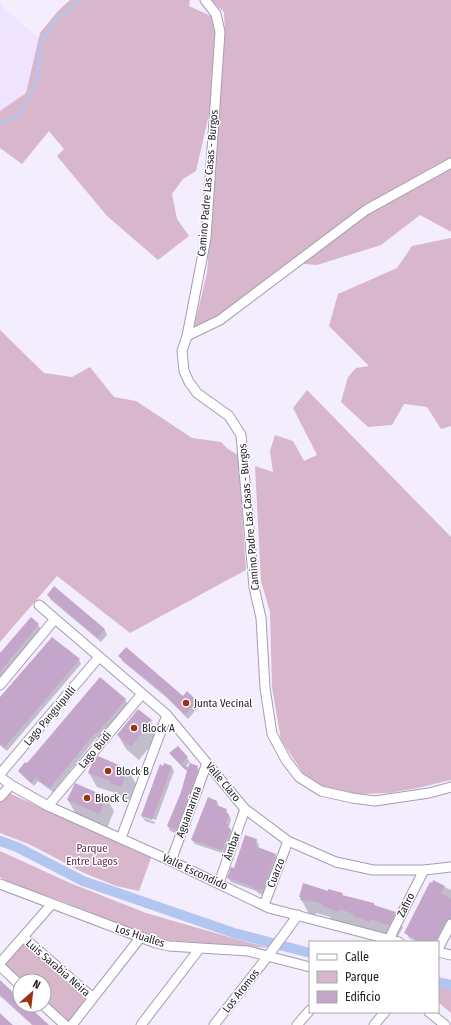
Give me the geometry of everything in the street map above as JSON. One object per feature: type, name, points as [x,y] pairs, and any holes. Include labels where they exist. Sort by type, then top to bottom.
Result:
[{"type":"street","name":"Camino Padre Las Casas - Burgos","points":[[205,0],[216,14],[220,32],[206,238],[187,336],[182,351],[184,371],[196,393],[229,416],[241,435],[254,587],[261,618],[265,688],[272,734],[286,760],[299,777],[321,792],[375,802],[429,793],[451,787]]},
{"type":"street","points":[[187,336],[220,320],[366,210],[451,163]]},
{"type":"street","name":"Valle Claro","points":[[38,605],[167,715],[246,809],[288,841],[336,862],[373,870],[424,870],[451,867]]},
{"type":"street","points":[[0,685],[55,619]]},
{"type":"street","name":"Lago Panguipulli","points":[[0,776],[99,657]]},
{"type":"street","name":"Lago Budi","points":[[48,806],[142,694]]},
{"type":"street","points":[[121,838],[167,715]]},
{"type":"street","name":"Aguamarina","points":[[171,861],[207,763]]},
{"type":"street","name":"Valle Escondido","points":[[0,776],[11,785],[48,806],[121,838],[264,905],[396,941]]},
{"type":"street","points":[[0,797],[11,785]]},
{"type":"street","name":"Ámbar","points":[[219,883],[246,809]]},
{"type":"street","name":"Cuarzo","points":[[264,905],[288,841]]},
{"type":"street","name":"Zafiro","points":[[389,939],[424,870]]},
{"type":"street","name":"Los Hualles","points":[[0,884],[140,938],[169,946],[248,951],[309,967]]},
{"type":"street","points":[[0,963],[51,904]]},
{"type":"street","name":"Los Aromos","points":[[214,1025],[298,915]]},
{"type":"street","points":[[439,947],[451,924]]},
{"type":"street","name":"Luis Sarabia Neira","points":[[23,937],[93,998]]},
{"type":"street","points":[[72,1025],[140,938]]},
{"type":"street","points":[[141,1025],[200,948]]},
{"type":"street","points":[[439,952],[451,955]]},
{"type":"street","points":[[0,966],[12,977]]},
{"type":"street","points":[[297,1025],[309,1011]]},
{"type":"street","points":[[51,1013],[64,1025]]},
{"type":"street","points":[[374,1025],[384,1013]]},
{"type":"street","points":[[430,1013],[445,1025]]},
{"type":"shaded area","points":[[0,3],[39,39],[26,93],[0,111]]},
{"type":"green space","points":[[70,0],[190,0],[189,6],[211,16],[215,26],[210,110],[196,171],[183,179],[172,194],[177,219],[189,236],[158,260],[107,216],[57,156],[64,149],[49,131],[22,164],[0,148],[0,111],[26,93],[40,33],[58,11]]},
{"type":"green space","points":[[210,0],[451,0],[451,232],[420,215],[381,245],[317,265],[304,264],[285,267],[219,317],[194,327],[207,273],[225,32],[224,12]]},
{"type":"green space","points":[[451,238],[451,426],[441,429],[427,407],[404,404],[392,425],[368,427],[341,402],[348,377],[356,368],[369,366],[329,326],[338,294],[397,268],[412,246]]},
{"type":"green space","points":[[0,330],[44,373],[72,377],[90,367],[114,397],[136,401],[192,438],[221,442],[228,449],[238,455],[246,570],[130,633],[57,576],[0,642]]},
{"type":"green space","points":[[307,390],[451,537],[451,780],[389,793],[358,794],[325,787],[303,773],[281,740],[272,687],[270,612],[261,581],[255,466],[273,472],[270,451],[275,435],[293,441],[304,461],[317,455],[293,408]]},
{"type":"green space","name":"Parque Entre Lagos","points":[[9,793],[151,858],[139,891],[116,886],[84,873],[29,844],[0,833],[0,801]]},
{"type":"green space","points":[[0,851],[70,883],[146,913],[269,948],[165,940],[139,932],[62,901],[15,885],[0,877]]},
{"type":"green space","points":[[23,944],[86,999],[68,1022],[52,1007],[52,973],[15,973],[5,964]]},
{"type":"green space","points":[[439,982],[451,985],[451,1013],[439,1003]]},
{"type":"building","points":[[54,586],[105,629],[98,638],[47,595]]},
{"type":"building","points":[[31,617],[39,624],[0,672],[0,653]]},
{"type":"building","points":[[52,637],[80,659],[4,748],[0,744],[0,697]]},
{"type":"building","points":[[126,647],[183,696],[187,691],[197,701],[185,715],[162,692],[118,656]]},
{"type":"building","points":[[100,677],[126,699],[100,730],[96,734],[95,733],[50,788],[35,778],[31,783],[18,771],[25,762],[27,763],[34,755]]},
{"type":"building","name":"Block A","points":[[138,709],[152,720],[131,747],[117,735]]},
{"type":"building","points":[[178,746],[188,757],[181,764],[188,767],[190,763],[198,766],[196,770],[198,771],[176,830],[167,826],[181,792],[187,771],[169,753]]},
{"type":"building","name":"Block B","points":[[98,756],[128,769],[121,787],[110,783],[111,781],[88,773],[93,761]]},
{"type":"building","points":[[164,763],[172,766],[152,820],[141,816],[160,764],[163,766]]},
{"type":"building","name":"Block C","points":[[75,783],[107,797],[99,814],[67,800]]},
{"type":"building","points":[[208,797],[217,801],[216,805],[227,809],[225,813],[229,814],[226,824],[228,824],[227,827],[231,829],[222,850],[191,840]]},
{"type":"building","points":[[245,835],[257,839],[255,846],[276,854],[263,890],[261,889],[260,891],[254,889],[254,887],[227,878],[231,867],[234,868]]},
{"type":"building","points":[[433,880],[445,886],[441,893],[451,899],[451,918],[446,921],[436,941],[419,941],[404,933],[430,882],[432,883]]},
{"type":"building","points":[[303,883],[328,891],[328,889],[343,893],[342,895],[374,903],[374,905],[396,912],[389,925],[370,919],[370,922],[339,909],[339,912],[322,906],[323,904],[308,900],[307,902],[300,900],[301,897],[299,897]]},
{"type":"building","points":[[0,980],[12,991],[12,1005],[0,994]]},
{"type":"building","points":[[0,1013],[4,1017],[13,1025],[0,1025]]},
{"type":"building","points":[[20,1013],[36,1013],[49,1025],[33,1025]]},
{"type":"waterway","points":[[0,124],[19,115],[36,84],[42,42],[55,20],[81,0]]},
{"type":"waterway","points":[[0,841],[17,847],[83,881],[234,933],[309,953]]},
{"type":"waterway","points":[[439,982],[451,985]]},
{"type":"place","name":"Junta Vecinal","points":[[186,703]]},
{"type":"place","name":"Block A","points":[[134,728]]},
{"type":"place","name":"Block B","points":[[108,771]]},
{"type":"place","name":"Block C","points":[[87,798]]}]
